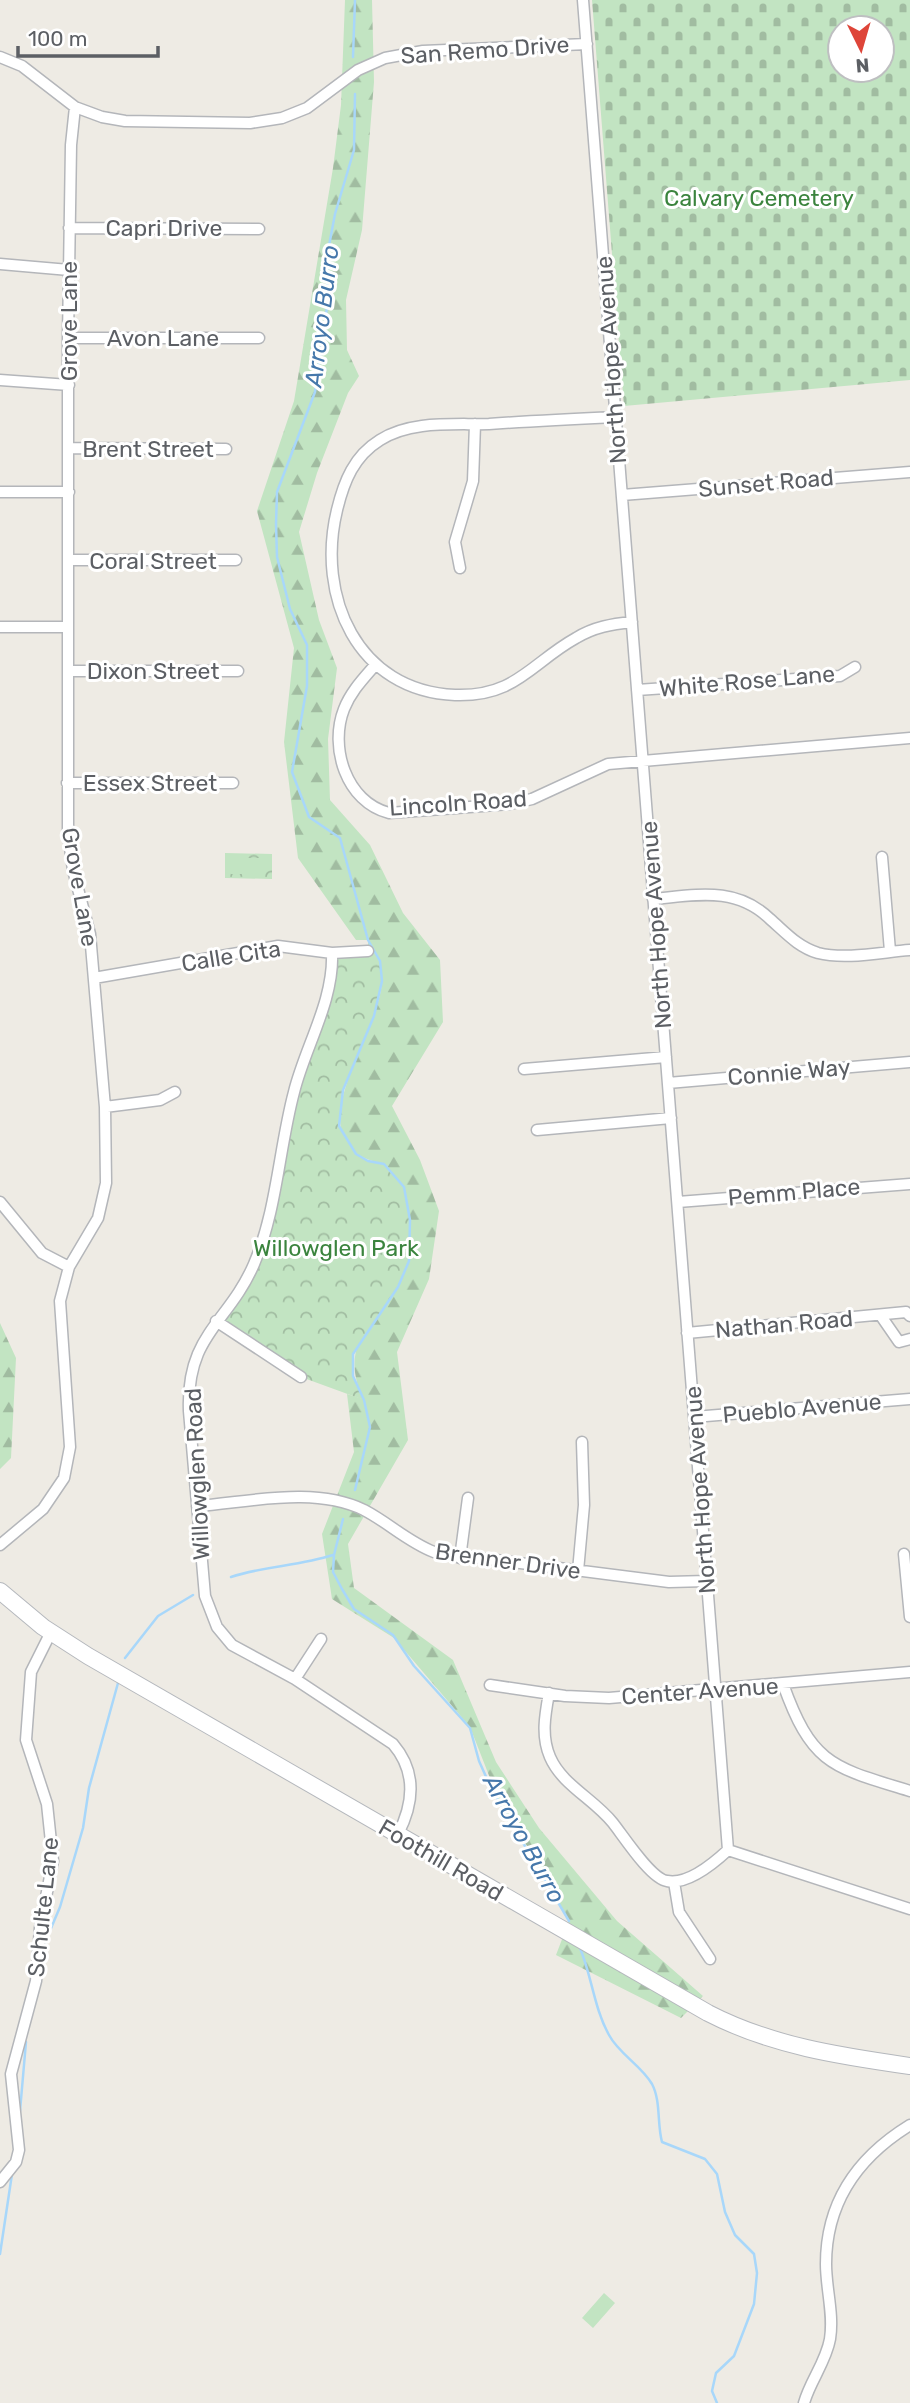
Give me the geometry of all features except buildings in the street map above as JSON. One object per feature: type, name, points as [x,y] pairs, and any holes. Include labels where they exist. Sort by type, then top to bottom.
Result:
[{"type":"main road","name":"Foothill Road","points":[[0,1591],[51,1632],[717,2018],[796,2047],[910,2066]]},
{"type":"street","name":"North Hope Avenue","points":[[583,0],[728,1850]]},
{"type":"street","name":"San Remo Drive","points":[[0,57],[22,66],[75,107],[102,117],[125,121],[268,121],[307,107],[358,70],[385,58],[423,51],[587,44]]},
{"type":"street","name":"Grove Lane","points":[[0,1545],[51,1500],[64,1478],[69,1460],[59,1310],[61,1291],[69,1267],[92,1232],[103,1203],[108,1168],[88,917],[70,852],[67,783],[69,228],[71,145],[75,107]]},
{"type":"street","name":"Capri Drive","points":[[69,228],[259,229]]},
{"type":"street","points":[[0,264],[69,270]]},
{"type":"street","name":"Avon Lane","points":[[68,338],[259,338]]},
{"type":"street","points":[[0,380],[69,385]]},
{"type":"street","points":[[616,417],[414,427],[391,434],[361,456],[347,476],[332,539],[333,586],[345,624],[376,664],[404,682],[421,689],[456,695],[488,692],[522,679],[560,648],[591,630],[608,624],[632,622]]},
{"type":"street","points":[[460,568],[455,542],[473,481],[475,424]]},
{"type":"street","name":"Brent Street","points":[[69,448],[226,449]]},
{"type":"street","name":"Sunset Road","points":[[622,495],[910,471]]},
{"type":"street","points":[[0,492],[69,492]]},
{"type":"street","name":"Coral Street","points":[[69,561],[236,560]]},
{"type":"street","points":[[0,627],[68,626]]},
{"type":"street","name":"Lincoln Road","points":[[376,664],[349,698],[341,720],[338,743],[343,766],[364,801],[380,811],[394,813],[510,804],[543,795],[596,768],[643,759],[910,738]]},
{"type":"street","name":"White Rose Lane","points":[[637,690],[840,676],[855,667]]},
{"type":"street","name":"Dixon Street","points":[[68,671],[238,671]]},
{"type":"street","name":"Essex Street","points":[[67,783],[233,783]]},
{"type":"street","points":[[882,857],[890,951]]},
{"type":"street","points":[[653,899],[727,895],[750,903],[794,941],[818,953],[839,955],[910,950]]},
{"type":"street","name":"Calle Cita","points":[[94,978],[278,946],[332,953],[368,951]]},
{"type":"street","name":"Willowglen Road","points":[[332,953],[326,997],[293,1094],[264,1234],[247,1280],[205,1336],[190,1381],[197,1506],[205,1596],[217,1628],[241,1651],[295,1679],[381,1735],[404,1759],[411,1780],[411,1800],[398,1835]]},
{"type":"street","points":[[524,1069],[666,1057]]},
{"type":"street","name":"Connie Way","points":[[668,1083],[910,1062]]},
{"type":"street","points":[[104,1107],[160,1100],[175,1091]]},
{"type":"street","points":[[537,1130],[671,1118]]},
{"type":"street","name":"Pemm Place","points":[[678,1202],[910,1184]]},
{"type":"street","points":[[0,1202],[42,1253],[69,1267]]},
{"type":"street","name":"Nathan Road","points":[[687,1333],[906,1312],[910,1316]]},
{"type":"street","name":"Nathan Road","points":[[881,1316],[899,1342],[910,1339]]},
{"type":"street","points":[[216,1321],[300,1377]]},
{"type":"street","name":"Pueblo Avenue","points":[[694,1417],[910,1399]]},
{"type":"street","points":[[578,1571],[584,1505],[582,1442]]},
{"type":"street","name":"Brenner Drive","points":[[197,1506],[307,1497],[337,1501],[364,1510],[421,1547],[460,1558],[669,1582],[707,1581]]},
{"type":"street","points":[[460,1558],[468,1498]]},
{"type":"street","points":[[904,1554],[910,1617]]},
{"type":"street","name":"Schulte Lane","points":[[0,2182],[16,2162],[19,2150],[11,2074],[36,1981],[40,1928],[53,1861],[49,1813],[26,1740],[31,1672],[51,1632]]},
{"type":"street","points":[[295,1679],[321,1639]]},
{"type":"street","name":"Center Avenue","points":[[490,1685],[609,1698],[910,1672]]},
{"type":"street","points":[[783,1684],[797,1722],[821,1754],[852,1773],[910,1791]]},
{"type":"street","points":[[549,1693],[544,1736],[558,1771],[598,1804],[656,1877],[674,1882],[708,1866],[728,1850],[910,1909]]},
{"type":"street","points":[[674,1882],[680,1912],[710,1959]]},
{"type":"street","points":[[804,2403],[830,2338],[826,2264],[838,2199],[860,2166],[894,2135],[910,2125]]},
{"type":"green space","points":[[345,0],[372,0],[374,82],[362,230],[346,300],[347,350],[359,376],[348,393],[317,473],[299,532],[319,620],[337,668],[328,739],[330,800],[370,845],[403,913],[440,960],[443,1022],[392,1106],[420,1160],[439,1211],[429,1279],[397,1352],[408,1440],[348,1544],[354,1588],[453,1660],[496,1762],[539,1828],[617,1921],[703,1996],[681,2018],[556,1955],[569,1921],[529,1848],[508,1824],[470,1727],[394,1638],[332,1599],[322,1534],[354,1452],[347,1394],[363,1399],[357,1381],[356,1351],[368,1326],[398,1287],[384,1164],[356,1153],[343,1135],[340,1112],[346,1085],[378,1002],[382,974],[368,940],[356,940],[298,858],[284,742],[294,648],[257,511],[294,401],[333,168],[341,105]]},
{"type":"green space","name":"Calvary Cemetery","points":[[592,0],[910,0],[910,380],[624,406]]},
{"type":"green space","points":[[225,853],[272,854],[272,879],[225,878]]},
{"type":"green space","points":[[231,858],[264,858],[264,874],[231,874]]},
{"type":"green space","name":"Willowglen Park","points":[[368,940],[380,961],[382,981],[374,1016],[343,1090],[339,1126],[356,1154],[368,1161],[384,1164],[404,1187],[410,1220],[409,1261],[398,1287],[353,1354],[353,1376],[364,1400],[301,1377],[216,1321],[256,1259],[293,1094],[319,1018],[332,953],[368,951]]},
{"type":"green space","points":[[0,1323],[16,1358],[11,1458],[0,1469]]},
{"type":"green space","points":[[604,2293],[615,2303],[593,2328],[582,2318]]},
{"type":"waterway","name":"Arroyo Burro","points":[[353,57],[355,0]]},
{"type":"waterway","name":"Arroyo Burro","points":[[355,94],[354,150],[335,214],[328,251],[327,307],[315,392],[277,492],[276,524],[277,557],[290,609],[307,645],[307,686],[292,772],[309,817],[340,838],[368,940],[380,961],[382,981],[374,1016],[343,1090],[339,1126],[356,1154],[368,1161],[384,1164],[404,1187],[410,1220],[409,1261],[398,1287],[353,1354],[353,1376],[364,1400],[370,1427],[355,1490]]},
{"type":"waterway","name":"Arroyo Burro","points":[[343,1519],[334,1555],[333,1572],[342,1589],[354,1609],[393,1635],[414,1666],[470,1728],[479,1761],[492,1790],[569,1921]]},
{"type":"waterway","points":[[231,1577],[333,1555]]},
{"type":"waterway","points":[[125,1658],[158,1616],[193,1595]]},
{"type":"waterway","points":[[43,1947],[60,1907],[83,1828],[89,1788],[118,1683]]},
{"type":"waterway","name":"Arroyo Burro","points":[[580,1948],[609,2035],[647,2077],[655,2091],[662,2142],[705,2159],[717,2174],[725,2212],[735,2235],[754,2254],[757,2273],[754,2304],[734,2356],[716,2373],[712,2391],[717,2403]]},
{"type":"waterway","points":[[20,2111],[26,2042]]},
{"type":"waterway","points":[[0,2254],[12,2174]]}]
